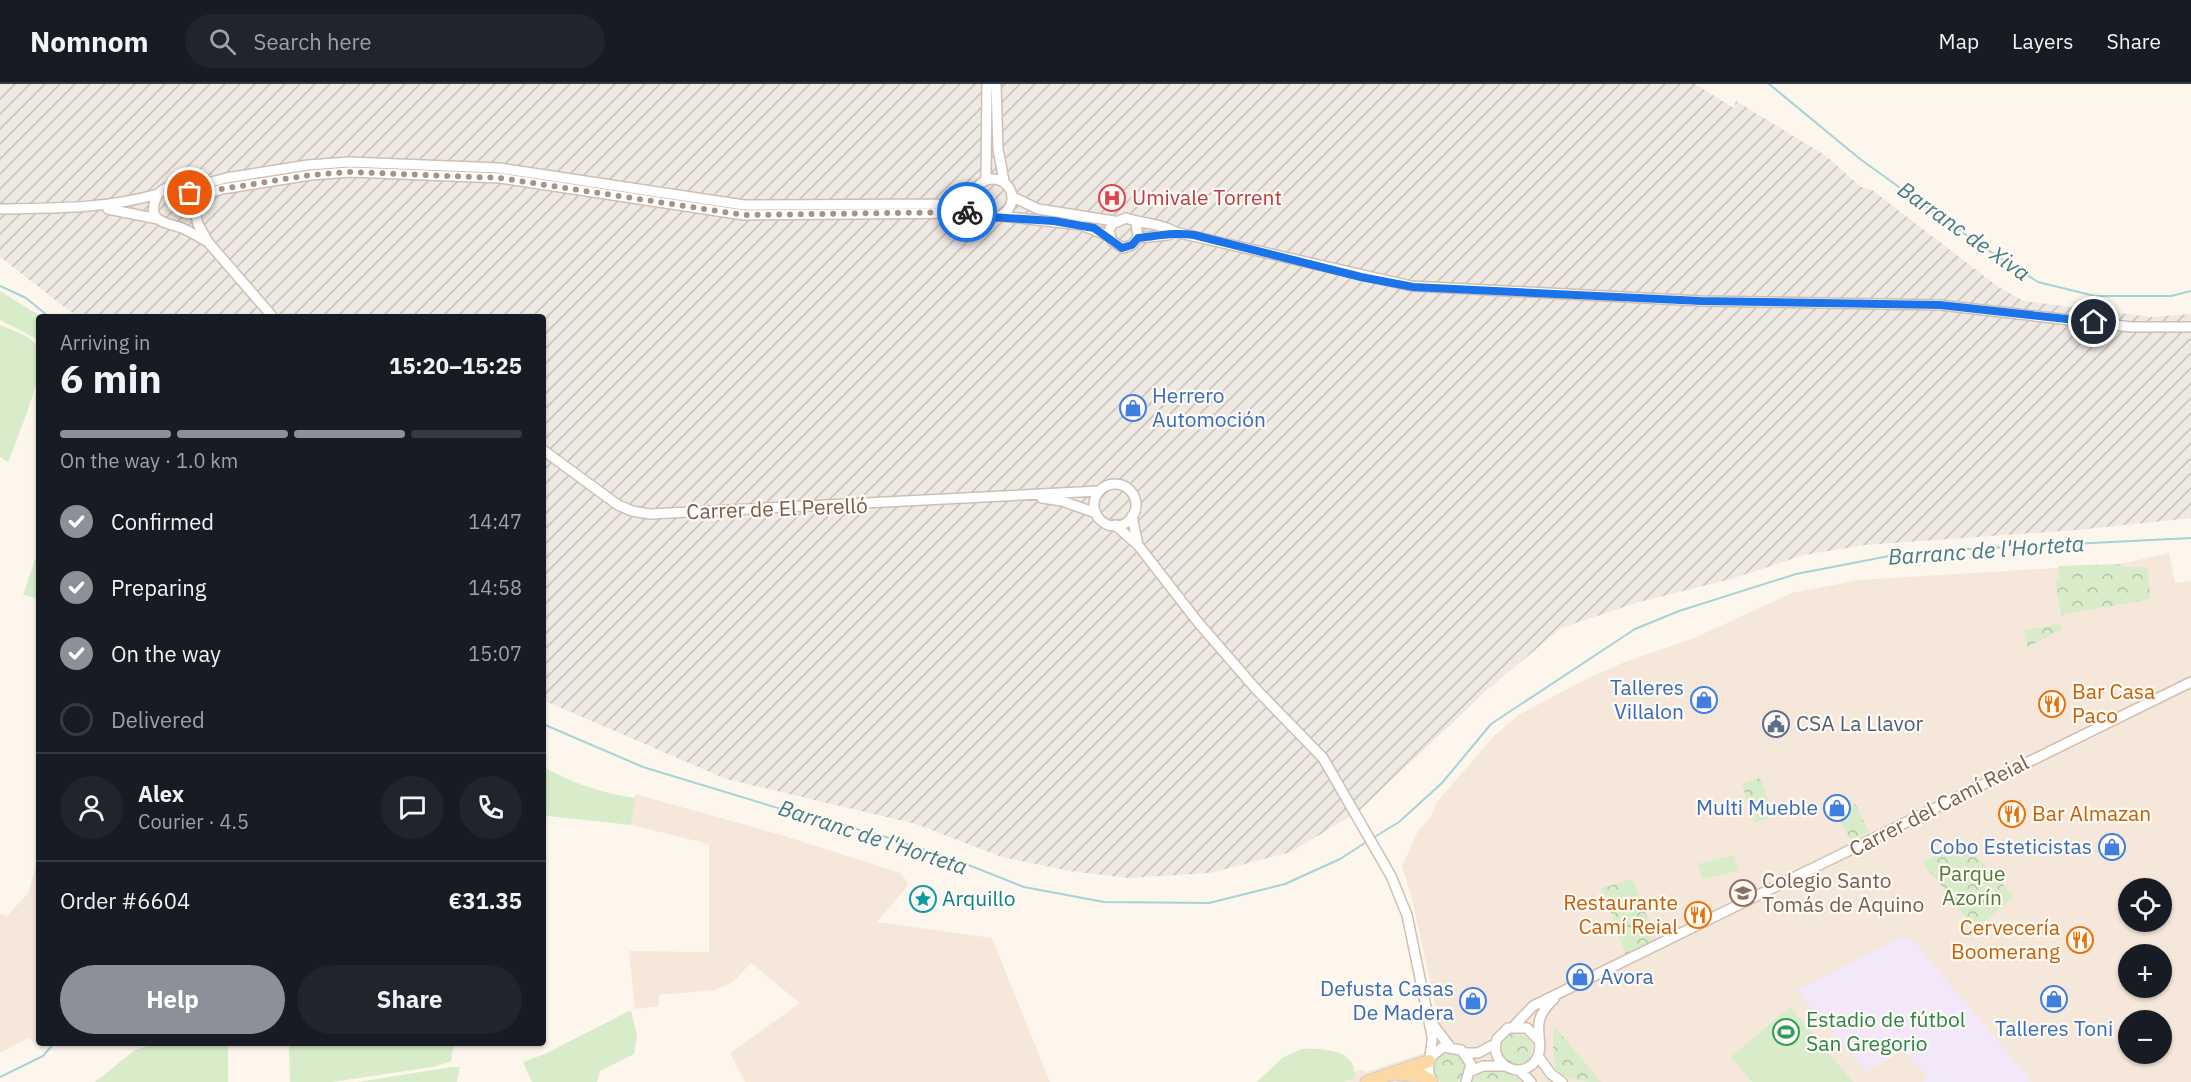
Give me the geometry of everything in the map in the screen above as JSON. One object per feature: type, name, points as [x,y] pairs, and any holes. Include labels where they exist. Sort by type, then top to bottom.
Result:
[{"type":"main road","points":[[1367,1082],[1430,1058]]},
{"type":"main road","points":[[1394,1073],[1422,1076],[1432,1081]]},
{"type":"street","points":[[986,179],[987,84]]},
{"type":"street","points":[[996,84],[998,149],[1004,181],[1013,197],[1011,205],[1000,216]]},
{"type":"street","points":[[0,209],[91,207],[127,203],[158,194],[171,186],[186,189],[238,176],[308,165],[349,162],[499,168],[744,205],[943,204],[958,201],[974,192],[986,179],[995,178],[1004,181]]},
{"type":"street","points":[[179,227],[191,219],[195,208],[207,194],[222,189],[310,175],[350,172],[500,178],[744,215],[981,213],[990,217],[1000,216],[1081,225],[1109,236],[1114,244],[1122,248],[1132,245],[1138,238],[1168,236],[1175,232]]},
{"type":"street","points":[[186,189],[208,242],[270,314]]},
{"type":"street","points":[[974,192],[974,204],[981,213]]},
{"type":"street","points":[[158,194],[154,207],[158,219]]},
{"type":"street","points":[[1013,197],[1038,208],[1114,221],[1126,218],[1136,223],[1167,227],[1175,232],[1413,287],[1701,301],[1940,305],[2131,327],[2191,327]]},
{"type":"street","points":[[91,207],[128,211],[158,219],[171,227],[179,227],[208,242]]},
{"type":"street","points":[[1109,236],[1110,226],[1114,221]]},
{"type":"street","points":[[1136,223],[1138,238]]},
{"type":"street","name":"Carrer de El Perelló","points":[[546,452],[618,505],[632,511],[650,514],[1099,491]]},
{"type":"street","points":[[1138,545],[1132,516],[1135,499],[1126,487],[1112,484],[1099,491],[1094,501],[1096,513],[1103,522],[1115,525],[1138,545],[1226,655],[1323,759],[1349,800],[1391,876],[1407,915],[1430,1020],[1428,1074],[1432,1081]]},
{"type":"street","name":"Carrer de El Perelló","points":[[1031,496],[1062,501],[1096,513]]},
{"type":"street","points":[[1115,525],[1128,521],[1132,516]]},
{"type":"street","name":"Carrer del Camí Reial","points":[[1514,1026],[1533,1006],[1560,995],[2191,682]]},
{"type":"street","name":"Carrer del Camí Reial","points":[[1538,1040],[1541,1015],[1560,995]]},
{"type":"street","points":[[1430,1020],[1450,1047]]},
{"type":"street","points":[[1503,1066],[1495,1054],[1495,1044],[1499,1034],[1514,1026],[1527,1028],[1538,1040],[1538,1056],[1551,1074],[1562,1082]]},
{"type":"street","points":[[1430,1058],[1443,1047],[1450,1047],[1465,1053],[1478,1053],[1495,1044]]},
{"type":"street","points":[[1465,1053],[1471,1071],[1466,1082]]},
{"type":"street","points":[[1519,1070],[1528,1067],[1538,1056]]},
{"type":"street","points":[[1471,1071],[1483,1066],[1503,1066],[1519,1070],[1531,1082]]},
{"type":"shaded area","points":[[0,84],[1695,84],[1734,108],[1736,101],[1826,156],[1861,187],[1872,190],[1997,286],[2024,301],[2151,317],[2191,314],[2191,518],[2077,530],[1865,545],[1804,555],[1731,579],[1639,602],[1561,628],[1485,692],[1359,811],[1291,852],[1210,873],[1128,878],[1070,871],[1002,857],[916,824],[726,779],[546,701],[546,314],[73,314],[0,257]]},
{"type":"shaded area","points":[[2169,553],[2175,583],[2191,581],[2191,1082],[1307,1082],[1363,1070],[1366,1072],[1444,1046],[1411,894],[1402,866],[1419,829],[1430,818],[1437,802],[1492,738],[1520,714],[1588,678],[1627,661],[1692,639],[1792,593],[1859,580],[2121,564]]},
{"type":"shaded area","points":[[635,794],[781,835],[901,873],[908,883],[877,922],[992,938],[1050,1082],[745,1082],[730,1053],[800,1003],[751,963],[733,982],[715,990],[659,995],[658,1006],[635,1009],[629,951],[709,952],[709,844],[631,825]]},
{"type":"shaded area","points":[[36,863],[36,1045],[28,1038],[0,1053],[0,914],[7,916],[29,892]]},
{"type":"shaded area","points":[[1902,937],[1913,940],[2032,1082],[1921,1082],[1928,1076],[1904,1050],[1866,1072],[1797,990]]},
{"type":"green space","points":[[0,291],[37,314],[36,337],[35,338],[0,320]]},
{"type":"green space","points":[[0,325],[20,333],[36,345],[36,381],[8,462],[0,457]]},
{"type":"green space","points":[[36,557],[36,598],[23,595]]},
{"type":"green space","points":[[2121,564],[2122,567],[2147,567],[2151,599],[2061,615],[2055,579],[2060,579],[2058,566]]},
{"type":"green space","points":[[2060,624],[2062,629],[2027,647],[2024,630]]},
{"type":"green space","points":[[546,768],[588,787],[635,798],[631,825],[546,815]]},
{"type":"green space","points":[[1761,778],[1774,816],[1754,823],[1742,784]]},
{"type":"green space","points":[[1855,804],[1869,832],[1851,841],[1837,813]]},
{"type":"green space","name":"Parque Azorín","points":[[1963,841],[2014,897],[1976,929],[1922,862]]},
{"type":"green space","points":[[1734,855],[1738,871],[1703,879],[1698,864]]},
{"type":"green space","points":[[1632,879],[1659,946],[1628,961],[1602,888]]},
{"type":"green space","name":"Estadio de fútbol San Gregorio","points":[[1790,1007],[1853,1082],[1752,1082],[1731,1057]]},
{"type":"green space","points":[[631,1010],[637,1036],[634,1054],[600,1071],[597,1082],[532,1082],[523,1062],[547,1053]]},
{"type":"green space","points":[[1555,1027],[1601,1082],[1588,1082],[1560,1074],[1556,1069],[1553,1055],[1553,1029]]},
{"type":"green space","points":[[1516,1033],[1528,1037],[1532,1049],[1528,1061],[1516,1065],[1504,1061],[1500,1049],[1504,1037]]},
{"type":"green space","points":[[148,1046],[228,1046],[228,1082],[95,1082],[135,1050]]},
{"type":"green space","points":[[289,1046],[454,1046],[451,1061],[433,1067],[332,1082],[290,1082]]},
{"type":"green space","points":[[1301,1049],[1328,1050],[1345,1056],[1354,1068],[1354,1078],[1343,1082],[1257,1082],[1282,1058]]},
{"type":"green space","points":[[1449,1052],[1455,1053],[1461,1056],[1464,1062],[1464,1074],[1461,1080],[1455,1083],[1443,1083],[1437,1080],[1433,1068],[1437,1056]]},
{"type":"green space","points":[[460,1067],[457,1082],[358,1082]]},
{"type":"green space","points":[[1488,1069],[1504,1072],[1525,1081],[1471,1082],[1476,1075]]},
{"type":"waterway","name":"Barranc de Xiva","points":[[1769,84],[1860,159],[1980,245],[2038,282],[2095,296],[2171,296],[2191,291]]},
{"type":"waterway","points":[[0,286],[26,298],[46,314]]},
{"type":"waterway","name":"Barranc de l'Horteta","points":[[1373,838],[1399,822],[1442,783],[1491,724],[1635,629],[1679,611],[1796,574],[1910,552],[2191,538]]},
{"type":"waterway","name":"Barranc de l'Horteta","points":[[546,725],[643,767],[804,816],[880,835],[956,860],[1024,887],[1104,902],[1209,903],[1285,884],[1340,859],[1368,841]]},
{"type":"waterway","name":"Barranc de l'Horteta","points":[[0,1077],[43,1056],[52,1046]]},
{"type":"way so far","points":[[190,193],[195,204],[207,194],[222,189],[310,175],[350,172],[500,178],[721,214],[892,215],[967,212]]},
{"type":"place","name":"Umivale Torrent","points":[[1112,198]]},
{"type":"place","name":"Herrero Automoción","points":[[1133,408]]},
{"type":"place","name":"Talleres Villalon","points":[[1704,700]]},
{"type":"place","name":"Bar Casa Paco","points":[[2052,704]]},
{"type":"place","name":"CSA La Llavor","points":[[1776,724]]},
{"type":"place","name":"Multi Mueble","points":[[1837,808]]},
{"type":"place","name":"Bar Almazan","points":[[2012,814]]},
{"type":"place","name":"Cobo Esteticistas","points":[[2112,847]]},
{"type":"place","name":"Colegio Santo Tomás de Aquino","points":[[1743,893]]},
{"type":"place","name":"Arquillo","points":[[923,899]]},
{"type":"place","name":"Restaurante Camí Reial","points":[[1698,915]]},
{"type":"place","name":"Cervecería Boomerang","points":[[2080,940]]},
{"type":"place","name":"Avora","points":[[1580,977]]},
{"type":"place","name":"Talleres Toni","points":[[2054,999]]},
{"type":"place","name":"Defusta Casas De Madera","points":[[1473,1001]]},
{"type":"place","name":"Estadio de fútbol San Gregorio","points":[[1786,1032]]},
{"type":"route","points":[[967,212],[981,213],[990,217],[1054,221],[1094,228],[1105,233],[1114,244],[1122,248],[1132,245],[1138,238],[1168,236],[1175,232],[1194,235],[1361,277],[1413,287],[1701,301],[1940,305],[2094,322]]}]
